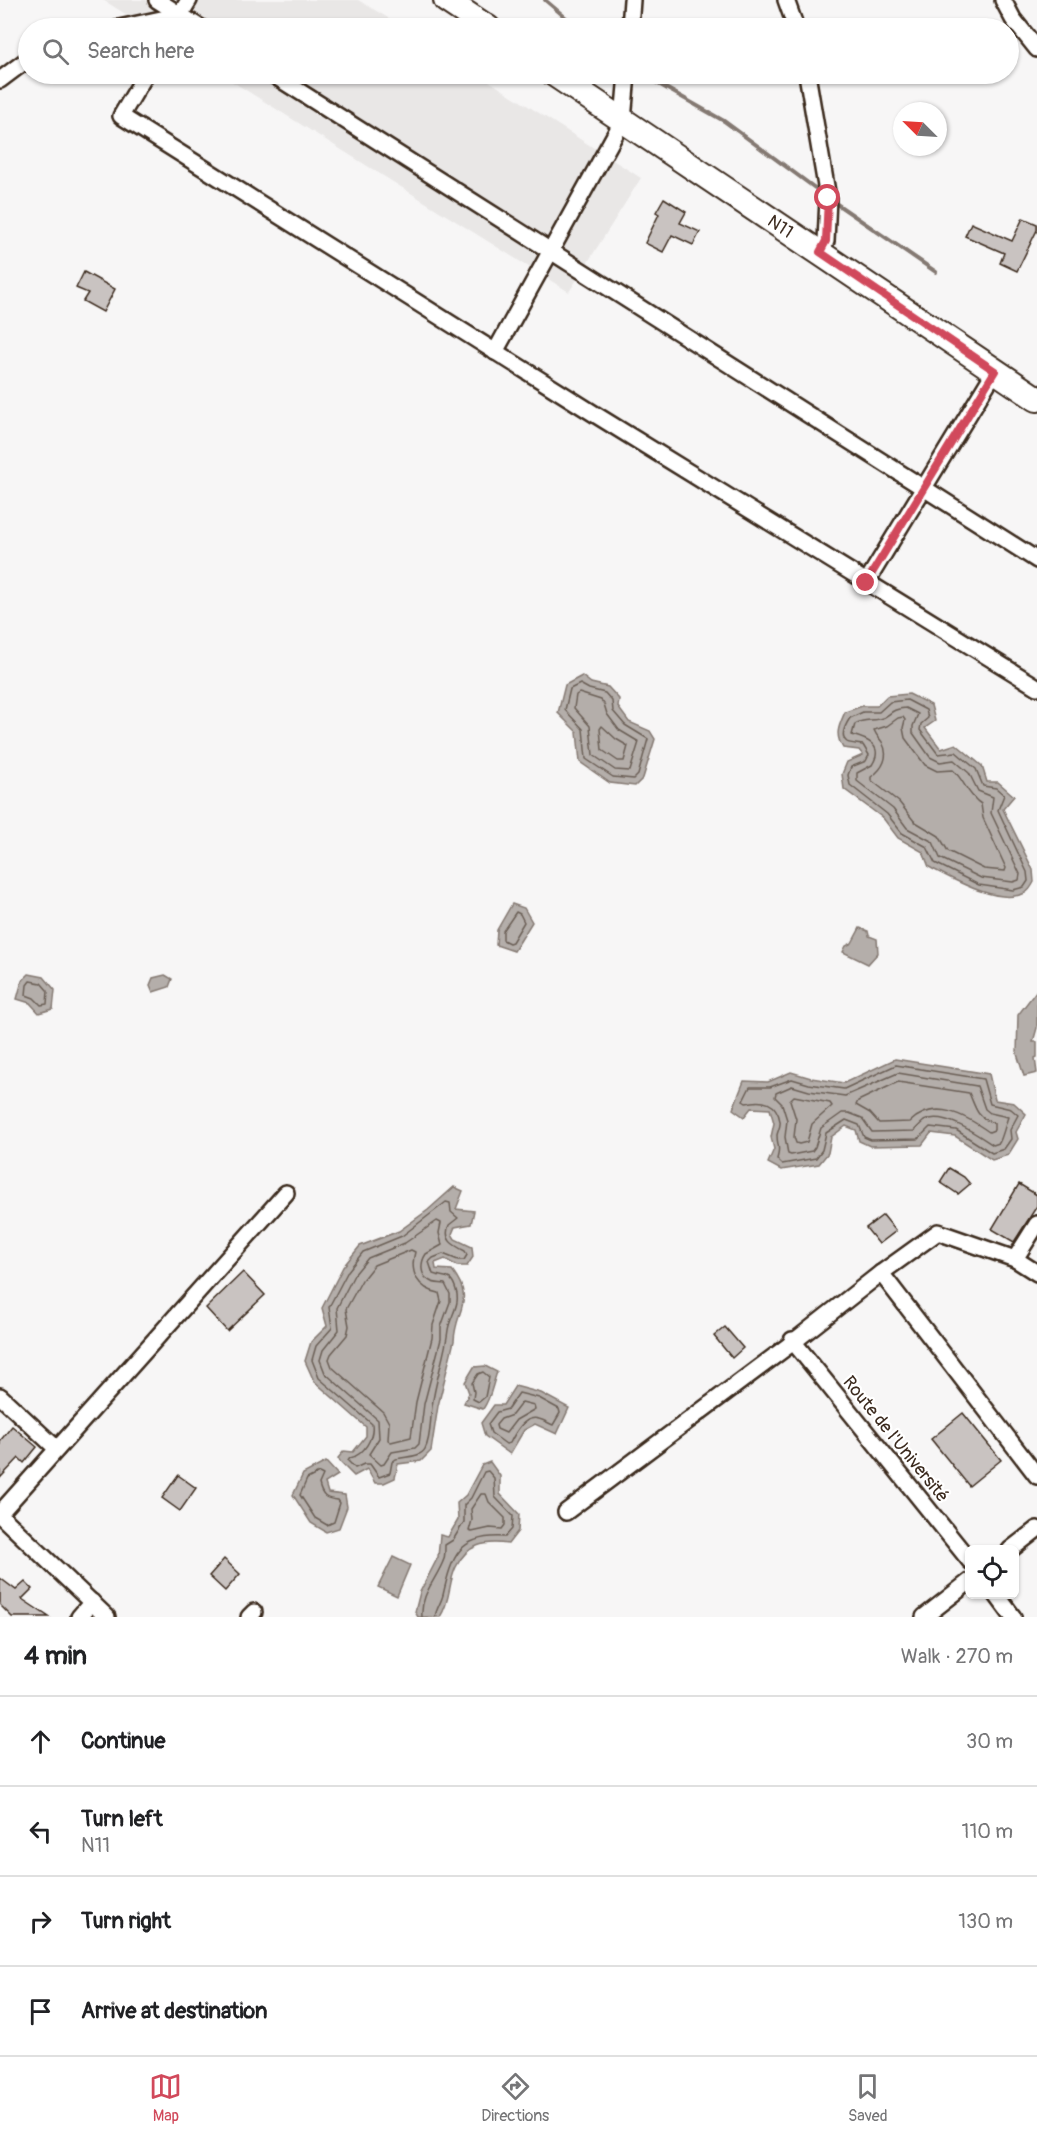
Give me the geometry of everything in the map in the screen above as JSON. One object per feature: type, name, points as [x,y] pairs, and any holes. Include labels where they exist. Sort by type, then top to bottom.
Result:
[{"type":"main road","points":[[446,0],[473,18]]},
{"type":"main road","name":"N11","points":[[569,84],[1037,399]]},
{"type":"street","points":[[157,0],[185,18]]},
{"type":"street","points":[[178,18],[189,0]]},
{"type":"street","points":[[631,18],[632,0]]},
{"type":"street","points":[[786,0],[792,18]]},
{"type":"street","points":[[1003,0],[1012,18]]},
{"type":"street","points":[[166,18],[180,15]]},
{"type":"street","points":[[1019,27],[1037,50]]},
{"type":"street","points":[[0,80],[18,66]]},
{"type":"street","points":[[140,84],[121,116],[495,352],[1037,687]]},
{"type":"street","points":[[288,84],[1037,560]]},
{"type":"street","points":[[495,352],[623,120],[626,84]]},
{"type":"street","points":[[809,84],[828,198],[826,241],[820,252]]},
{"type":"street","points":[[866,583],[995,371]]},
{"type":"street","points":[[107,1617],[0,1514],[286,1193]]},
{"type":"street","points":[[1015,1259],[1037,1224]]},
{"type":"street","points":[[566,1512],[938,1232],[1015,1259],[1037,1273]]},
{"type":"street","points":[[881,1273],[1037,1476]]},
{"type":"street","name":"Route de l'Université","points":[[792,1340],[965,1556]]},
{"type":"street","points":[[0,1396],[57,1449]]},
{"type":"street","points":[[1016,1545],[1037,1528]]},
{"type":"street","points":[[924,1617],[965,1584]]},
{"type":"street","points":[[1000,1599],[1013,1617]]},
{"type":"street","points":[[79,1617],[92,1602]]},
{"type":"shaded area","points":[[103,0],[358,0],[388,18],[132,18]]},
{"type":"shaded area","points":[[236,84],[494,84],[641,178],[569,292]]},
{"type":"water","points":[[582,676],[591,683],[608,687],[619,699],[618,707],[629,722],[650,731],[655,739],[643,778],[635,786],[610,783],[580,762],[577,732],[558,713],[565,685]]},
{"type":"water","points":[[909,694],[931,705],[935,721],[925,728],[941,749],[956,744],[982,766],[987,782],[998,782],[1014,796],[1003,809],[1033,870],[1034,882],[1025,893],[1014,896],[989,894],[929,867],[923,852],[898,838],[883,818],[844,789],[842,774],[847,762],[863,755],[859,750],[843,748],[840,743],[838,730],[845,712],[862,706],[877,706],[887,696]]},
{"type":"water","points":[[512,904],[524,908],[532,922],[514,951],[496,945],[497,930]]},
{"type":"water","points":[[860,928],[868,931],[869,936],[877,939],[878,953],[868,964],[843,952],[846,946],[852,943]]},
{"type":"water","points":[[29,974],[44,977],[55,990],[53,1009],[39,1013],[30,1003],[17,999],[22,981]]},
{"type":"water","points":[[165,975],[172,979],[169,987],[153,992],[150,985],[153,978]]},
{"type":"water","points":[[1037,990],[1037,1028],[1033,1042],[1037,1042],[1037,1057],[1035,1058],[1037,1073],[1024,1076],[1017,1054],[1018,1015]]},
{"type":"water","points":[[895,1059],[989,1074],[995,1100],[1014,1103],[1026,1114],[1016,1132],[1018,1139],[1008,1155],[992,1160],[955,1136],[931,1133],[922,1145],[870,1146],[859,1141],[856,1130],[846,1126],[831,1137],[828,1153],[819,1164],[781,1170],[768,1163],[774,1149],[771,1137],[774,1123],[770,1109],[751,1108],[744,1117],[733,1109],[744,1081],[768,1082],[791,1072],[811,1078],[844,1083]]},
{"type":"water","points":[[454,1187],[463,1191],[456,1209],[474,1211],[471,1224],[455,1227],[452,1234],[455,1239],[472,1247],[473,1257],[467,1266],[457,1266],[445,1259],[435,1263],[436,1269],[452,1270],[463,1290],[463,1298],[438,1406],[431,1451],[421,1461],[398,1464],[395,1478],[384,1483],[375,1483],[367,1469],[354,1476],[338,1458],[344,1451],[353,1452],[366,1436],[366,1427],[314,1381],[305,1361],[311,1342],[327,1326],[322,1308],[343,1267],[360,1246],[399,1231]]},
{"type":"water","points":[[485,1366],[497,1372],[490,1396],[483,1409],[464,1403],[469,1393],[465,1382],[474,1367]]},
{"type":"water","points":[[515,1386],[541,1393],[569,1408],[557,1434],[535,1424],[524,1430],[510,1454],[485,1436],[481,1423],[494,1405],[503,1405]]},
{"type":"water","points":[[326,1462],[338,1475],[325,1483],[328,1493],[345,1495],[347,1507],[339,1528],[326,1532],[311,1523],[293,1495],[303,1474]]},
{"type":"water","points":[[490,1462],[500,1476],[500,1494],[519,1514],[518,1531],[508,1544],[484,1544],[466,1553],[453,1573],[444,1611],[440,1617],[418,1617],[415,1612],[420,1592],[438,1557],[440,1535],[448,1537],[458,1520],[457,1503],[466,1495],[482,1465]]},
{"type":"water","points":[[393,1557],[410,1565],[397,1596],[378,1587]]},
{"type":"building","points":[[664,198],[686,212],[680,223],[700,232],[693,245],[672,235],[663,252],[645,243],[659,214],[656,212]]},
{"type":"building","points":[[1023,218],[1037,224],[1037,230],[1017,271],[1000,263],[1004,253],[965,236],[971,223],[1012,241]]},
{"type":"building","points":[[84,272],[115,289],[103,312],[83,301],[88,293],[76,288]]},
{"type":"building","points":[[949,1168],[964,1177],[970,1184],[958,1194],[940,1182]]},
{"type":"building","points":[[1019,1184],[1037,1195],[1037,1206],[1014,1242],[992,1229]]},
{"type":"building","points":[[883,1215],[896,1231],[879,1244],[866,1228]]},
{"type":"building","points":[[243,1272],[265,1295],[227,1331],[206,1308]]},
{"type":"building","points":[[725,1327],[743,1348],[732,1358],[714,1336]]},
{"type":"building","points":[[963,1413],[1001,1460],[969,1486],[931,1439]]},
{"type":"building","points":[[12,1426],[37,1447],[24,1463],[19,1458],[0,1478],[0,1441]]},
{"type":"building","points":[[178,1475],[196,1488],[180,1511],[162,1498]]},
{"type":"building","points":[[224,1559],[240,1574],[225,1591],[209,1576]]},
{"type":"building","points":[[0,1578],[16,1590],[25,1582],[32,1589],[22,1599],[49,1617],[12,1617],[0,1605]]},
{"type":"waterway","points":[[545,0],[566,18]]},
{"type":"waterway","points":[[659,84],[724,121],[823,194]]},
{"type":"waterway","points":[[831,200],[936,272]]},
{"type":"route","points":[[828,198],[826,241],[820,252],[995,371],[866,583]]}]
